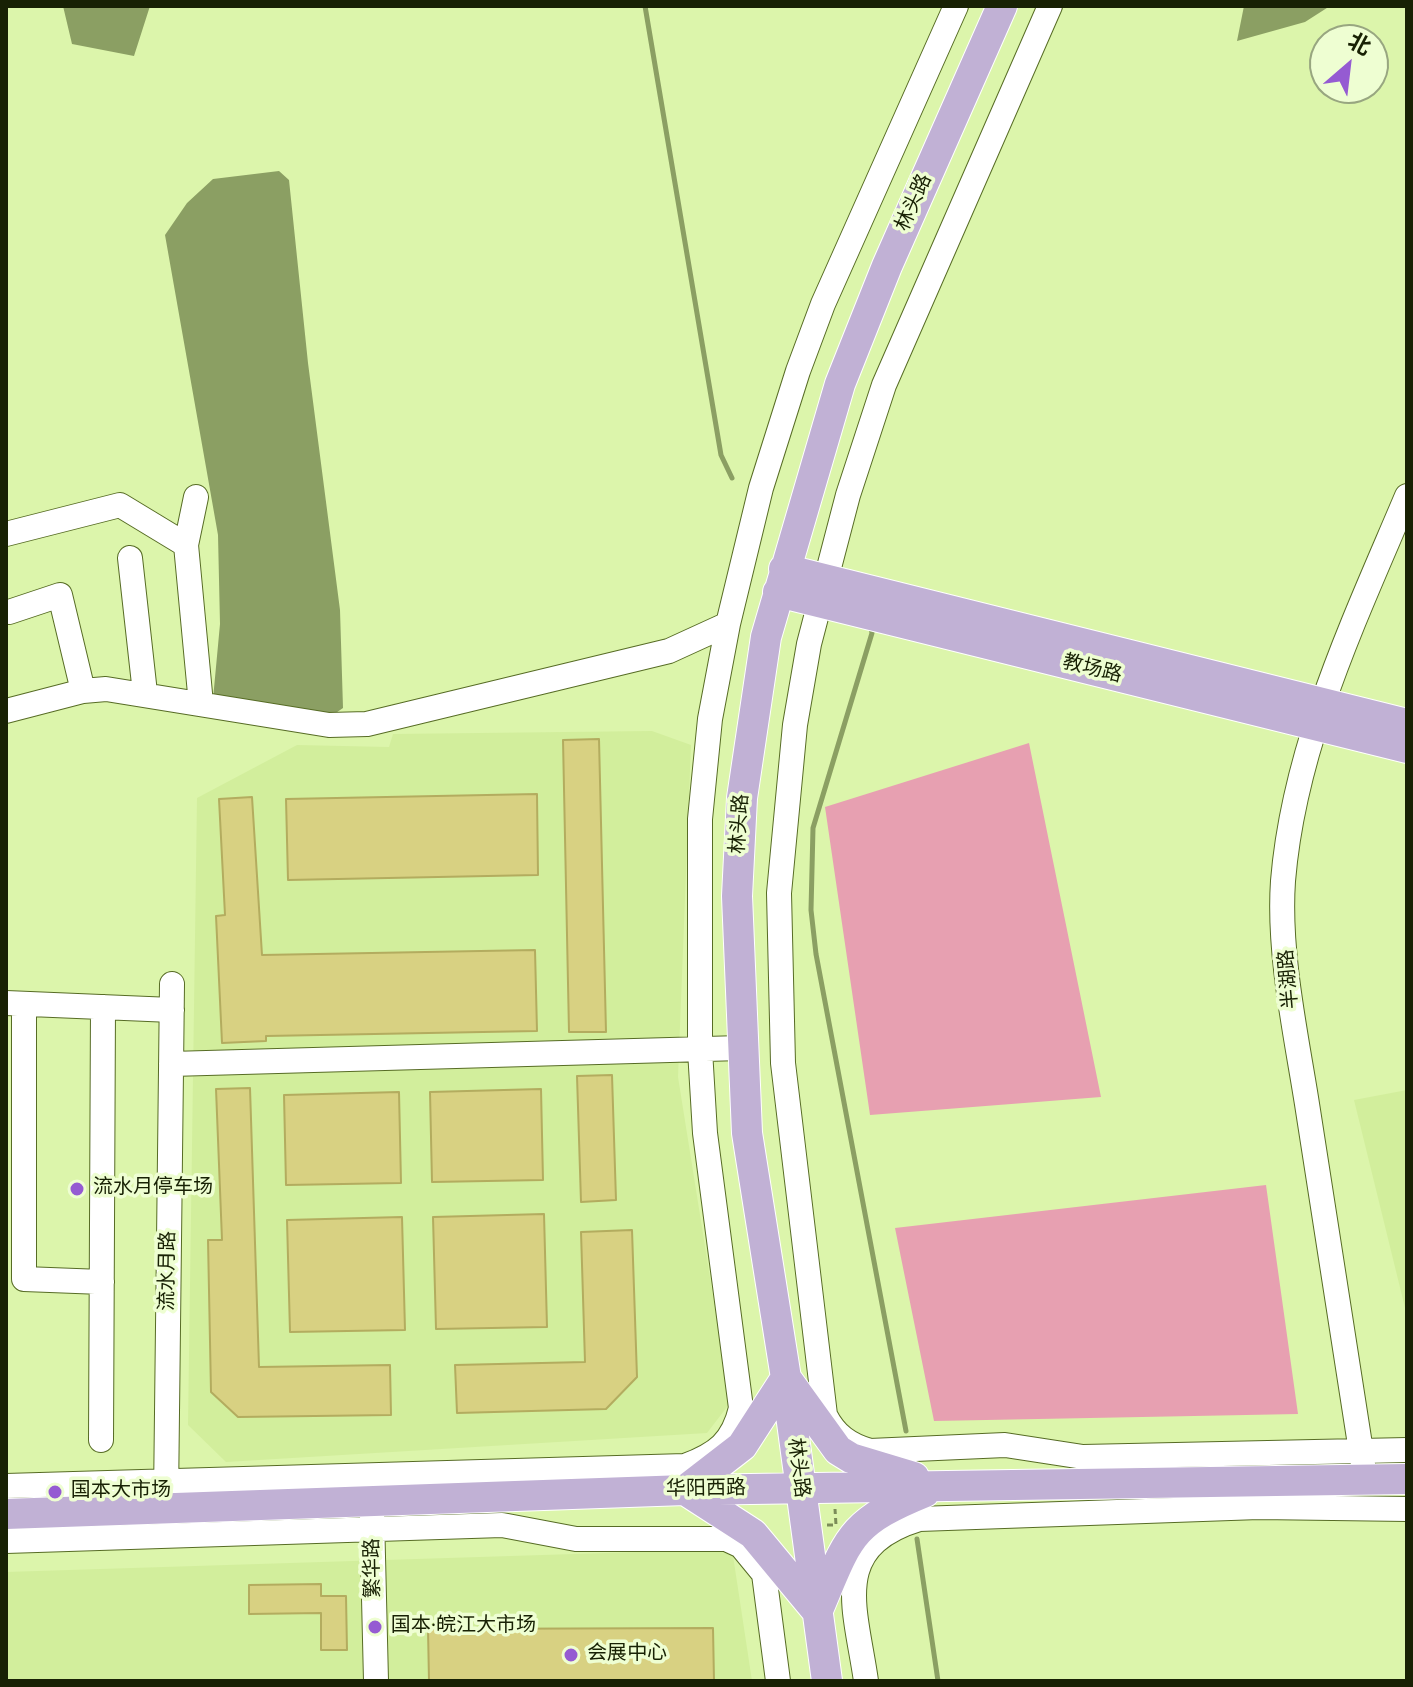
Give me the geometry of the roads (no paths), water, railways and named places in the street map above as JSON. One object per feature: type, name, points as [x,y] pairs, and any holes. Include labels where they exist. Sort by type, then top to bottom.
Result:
[{"type":"main road","name":"林头路","points":[[827,1681],[786,1378],[747,1133],[741,1048],[737,896],[742,798],[766,637],[840,384],[893,252],[1002,6]]},
{"type":"main road","name":"教场路","points":[[781,581],[1320,715],[1407,748]]},
{"type":"main road","name":"教场路","points":[[1320,715],[1407,724]]},
{"type":"main road","points":[[786,1378],[838,1450],[851,1458],[941,1486],[866,1520],[841,1555],[818,1612],[753,1534],[685,1490],[742,1446],[786,1378]]},
{"type":"main road","name":"华阳西路","points":[[6,1514],[166,1495],[372,1516],[685,1490],[941,1486],[1363,1464],[1407,1479]]},
{"type":"street","points":[[1050,6],[884,385],[848,495],[809,644],[783,826],[778,947],[789,1130],[822,1394],[832,1429],[853,1446],[870,1451],[1005,1445],[1083,1457],[1363,1464],[1407,1450]]},
{"type":"street","points":[[6,1486],[166,1495],[685,1466],[718,1452],[730,1440],[741,1408],[705,1133],[700,1050],[700,819],[710,719],[728,624],[761,488],[798,371],[823,304],[955,7]]},
{"type":"street","name":"半湖路","points":[[1363,1464],[1288,988],[1283,883],[1295,800],[1320,715],[1407,496]]},
{"type":"street","points":[[196,497],[186,545],[201,704]]},
{"type":"street","points":[[6,534],[120,505],[186,545]]},
{"type":"street","points":[[130,558],[145,693]]},
{"type":"street","points":[[9,612],[60,595],[83,691]]},
{"type":"street","points":[[6,711],[83,691],[145,693],[329,725],[367,724],[669,651],[728,624]]},
{"type":"street","name":"流水月路","points":[[166,1495],[172,984]]},
{"type":"street","points":[[102,1282],[24,1279],[15,1003],[172,1010]]},
{"type":"street","points":[[101,1440],[103,1007]]},
{"type":"street","points":[[171,1064],[741,1048]]},
{"type":"street","points":[[866,1681],[852,1581],[865,1551],[878,1538],[919,1519],[1259,1507],[1407,1509]]},
{"type":"street","points":[[6,1541],[372,1516],[502,1525],[576,1539],[726,1539],[741,1546],[764,1574],[778,1681]]},
{"type":"street","name":"繁华路","points":[[372,1516],[376,1681]]},
{"type":"waterway","points":[[645,6],[721,455],[732,478]]},
{"type":"waterway","points":[[870,625],[872,633],[813,828],[811,910],[816,954],[906,1431]]},
{"type":"waterway","points":[[917,1539],[938,1681]]},
{"type":"place","name":"流水月停车场","points":[[77,1189]]},
{"type":"place","name":"国本大市场","points":[[55,1492]]},
{"type":"place","name":"国本·皖江大市场","points":[[375,1627]]},
{"type":"place","name":"会展中心","points":[[571,1655]]}]
